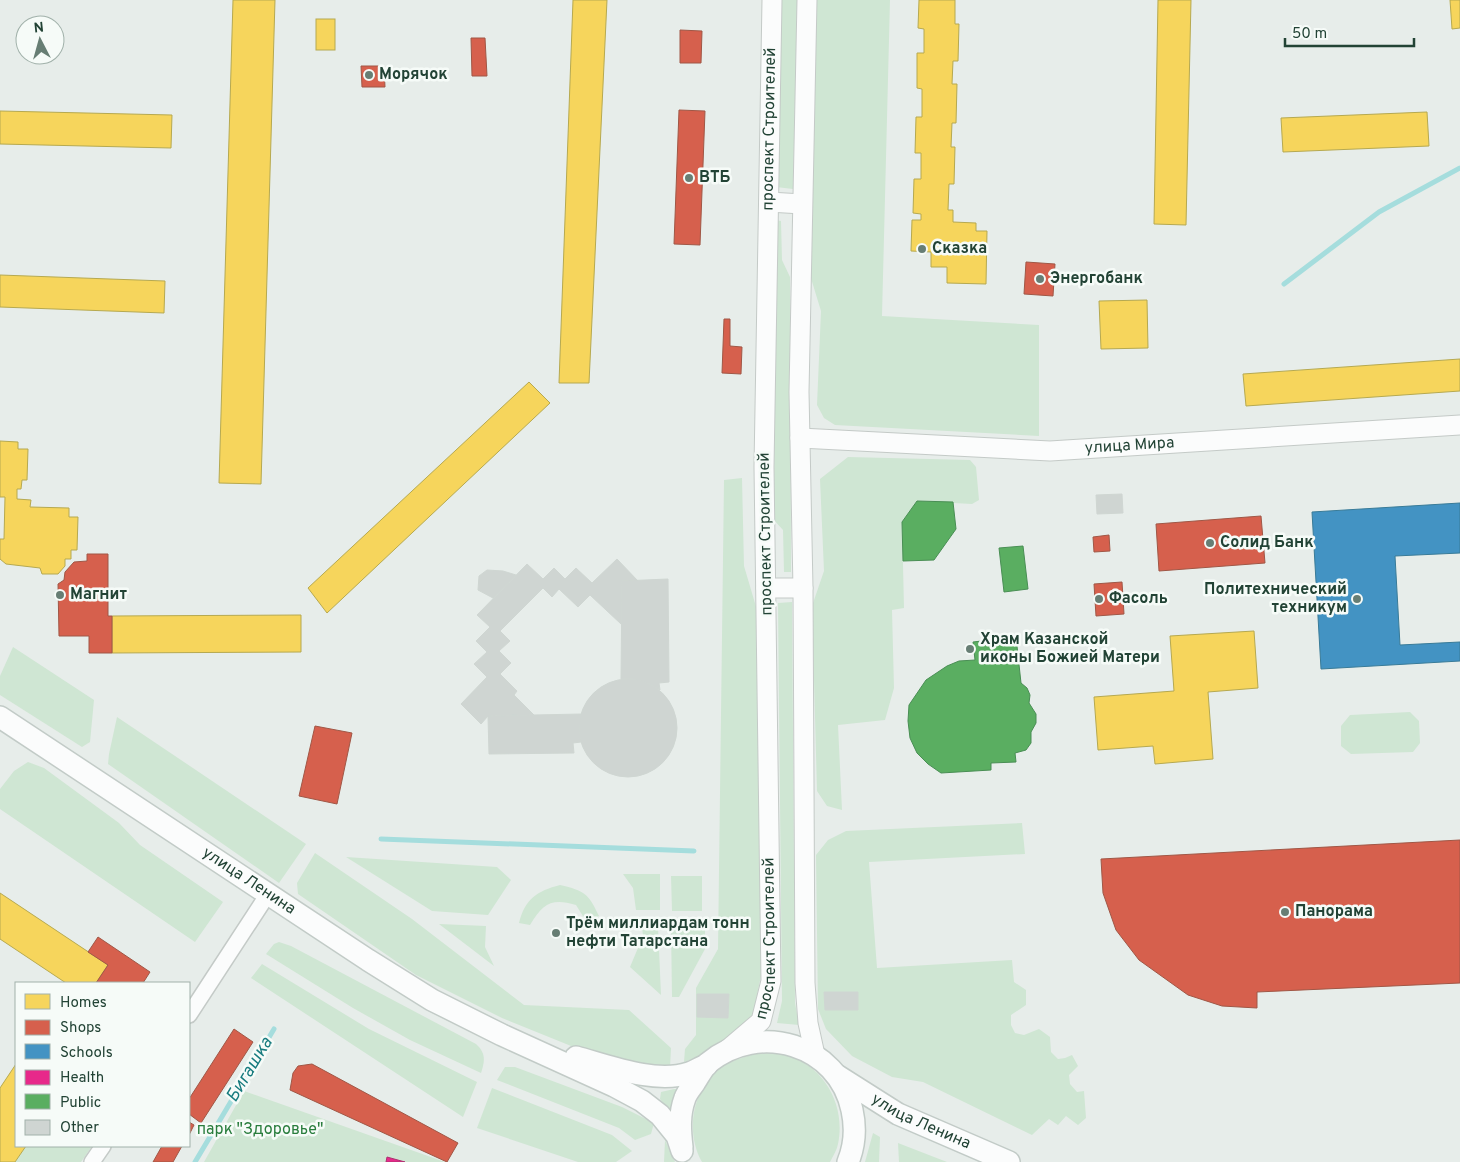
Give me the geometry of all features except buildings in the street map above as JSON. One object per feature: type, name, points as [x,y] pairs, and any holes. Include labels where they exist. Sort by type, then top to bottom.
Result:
[{"type":"main road","name":"улица Ленина","points":[[0,717],[368,960],[432,1000],[502,1035]]},
{"type":"main road","points":[[502,1035],[634,1074],[664,1076],[687,1073],[707,1065],[726,1051],[758,1041],[788,1044],[816,1055],[836,1074],[849,1096],[855,1126],[852,1151],[848,1162]]},
{"type":"main road","points":[[502,1035],[614,1086],[642,1101],[660,1115],[677,1136],[685,1157]]},
{"type":"main road","points":[[685,1157],[679,1122],[685,1097],[707,1065]]},
{"type":"main road","name":"улица Ленина","points":[[836,1074],[898,1114],[1009,1162]]},
{"type":"street","name":"проспект Строителей","points":[[726,1051],[761,1021],[772,981],[764,467],[772,0]]},
{"type":"street","name":"проспект Строителей","points":[[807,0],[802,204],[800,438],[803,588],[804,983],[808,1023],[816,1055]]},
{"type":"street","points":[[769,202],[802,204]]},
{"type":"street","name":"улица Мира","points":[[800,438],[1050,451],[1460,425]]},
{"type":"street","points":[[766,588],[803,588]]},
{"type":"street","points":[[190,1013],[268,894]]},
{"type":"street","points":[[92,1162],[102,1147]]},
{"type":"green space","points":[[781,0],[797,0],[793,189],[776,187]]},
{"type":"green space","points":[[814,0],[890,0],[882,316],[1039,325],[1039,436],[835,425],[824,418],[817,405],[821,311],[810,275]]},
{"type":"green space","points":[[775,220],[781,221],[782,260],[790,277],[791,572],[784,572],[783,530],[774,520]]},
{"type":"green space","points":[[848,457],[970,460],[976,467],[979,500],[972,504],[917,501],[902,522],[904,608],[892,610],[894,688],[885,720],[838,725],[842,810],[827,806],[817,791],[812,606],[824,571],[820,479]]},
{"type":"green space","points":[[742,478],[744,566],[757,610],[761,976],[753,1014],[735,1033],[702,1056],[684,1062],[685,1049],[696,1035],[696,988],[718,949],[724,480]]},
{"type":"green space","points":[[792,602],[795,1003],[799,1025],[777,1023],[782,1001],[778,603]]},
{"type":"green space","points":[[13,647],[94,700],[90,742],[82,747],[0,695],[0,676]]},
{"type":"green space","points":[[1410,712],[1419,721],[1420,743],[1413,752],[1351,754],[1341,746],[1341,726],[1350,715]]},
{"type":"green space","points":[[117,717],[306,844],[279,883],[108,764]]},
{"type":"green space","points":[[28,762],[44,768],[119,823],[140,845],[223,902],[195,942],[0,809],[0,789],[14,771]]},
{"type":"green space","points":[[1022,823],[1025,854],[869,862],[877,968],[1012,960],[1014,982],[1026,990],[1026,1005],[1011,1015],[1011,1025],[1015,1033],[1024,1035],[1039,1029],[1050,1037],[1051,1052],[1058,1059],[1072,1055],[1078,1066],[1069,1075],[1070,1084],[1077,1092],[1084,1091],[1086,1118],[1078,1125],[1066,1116],[1058,1125],[1049,1119],[1032,1135],[923,1082],[892,1077],[852,1056],[826,1029],[818,1009],[816,855],[828,840],[846,831]]},
{"type":"green space","points":[[315,853],[412,919],[524,1005],[629,1010],[671,1048],[670,1068],[643,1069],[581,1050],[502,1018],[416,975],[298,894],[297,883]]},
{"type":"green space","points":[[346,857],[497,867],[511,880],[488,915],[432,911]]},
{"type":"green space","points":[[623,874],[660,874],[660,910],[636,910],[633,888]]},
{"type":"green space","points":[[671,876],[702,876],[702,911],[672,911]]},
{"type":"green space","points":[[560,885],[585,894],[592,902],[599,916],[586,921],[576,905],[554,902],[544,907],[530,925],[519,923],[525,908],[533,897],[545,890]]},
{"type":"green space","points":[[439,924],[486,926],[485,947],[494,966]]},
{"type":"green space","points":[[642,926],[658,926],[661,995],[630,967],[643,936]]},
{"type":"green space","points":[[705,926],[705,949],[679,997],[672,997],[671,927]]},
{"type":"green space","points":[[279,942],[291,946],[476,1044],[484,1057],[481,1073],[410,1040],[353,1008],[266,954],[274,944]]},
{"type":"green space","points":[[262,964],[369,1029],[477,1082],[463,1117],[251,978]]},
{"type":"green space","points":[[763,1052],[783,1054],[800,1060],[812,1068],[830,1089],[839,1116],[840,1130],[836,1151],[830,1162],[702,1162],[694,1138],[693,1125],[694,1112],[703,1088],[710,1077],[730,1062]]},
{"type":"green space","points":[[505,1067],[515,1067],[622,1107],[654,1123],[651,1134],[635,1140],[619,1128],[497,1080]]},
{"type":"green space","points":[[492,1088],[612,1135],[632,1151],[616,1162],[578,1162],[477,1128]]},
{"type":"green space","points":[[680,1089],[672,1112],[669,1111],[660,1099],[661,1092]]},
{"type":"green space","name":"парк \"Здоровье\"","points":[[244,1091],[445,1162],[204,1162]]},
{"type":"green space","points":[[873,1133],[880,1137],[879,1162],[865,1162]]},
{"type":"green space","points":[[665,1140],[675,1162],[664,1162]]},
{"type":"green space","points":[[898,1143],[947,1162],[899,1162]]},
{"type":"green space","points":[[25,1147],[91,1147],[81,1162],[15,1162]]},
{"type":"waterway","points":[[1284,284],[1379,212],[1460,168]]},
{"type":"waterway","points":[[381,839],[694,851]]},
{"type":"waterway","name":"Бигашка","points":[[195,1162],[274,1029]]},
{"type":"place","name":"Морячок","points":[[369,75]]},
{"type":"place","name":"ВТБ","points":[[689,178]]},
{"type":"place","name":"Сказка","points":[[922,249]]},
{"type":"place","name":"Энергобанк","points":[[1040,279]]},
{"type":"place","name":"Солид Банк","points":[[1210,543]]},
{"type":"place","name":"Магнит","points":[[60,595]]},
{"type":"place","name":"Фасоль","points":[[1099,599]]},
{"type":"place","name":"Политехнический техникум","points":[[1357,599]]},
{"type":"place","name":"Храм Казанской иконы Божией Матери","points":[[970,649]]},
{"type":"place","name":"Панорама","points":[[1285,912]]},
{"type":"place","name":"Трём миллиардам тонн нефти Татарстана","points":[[556,933]]}]
